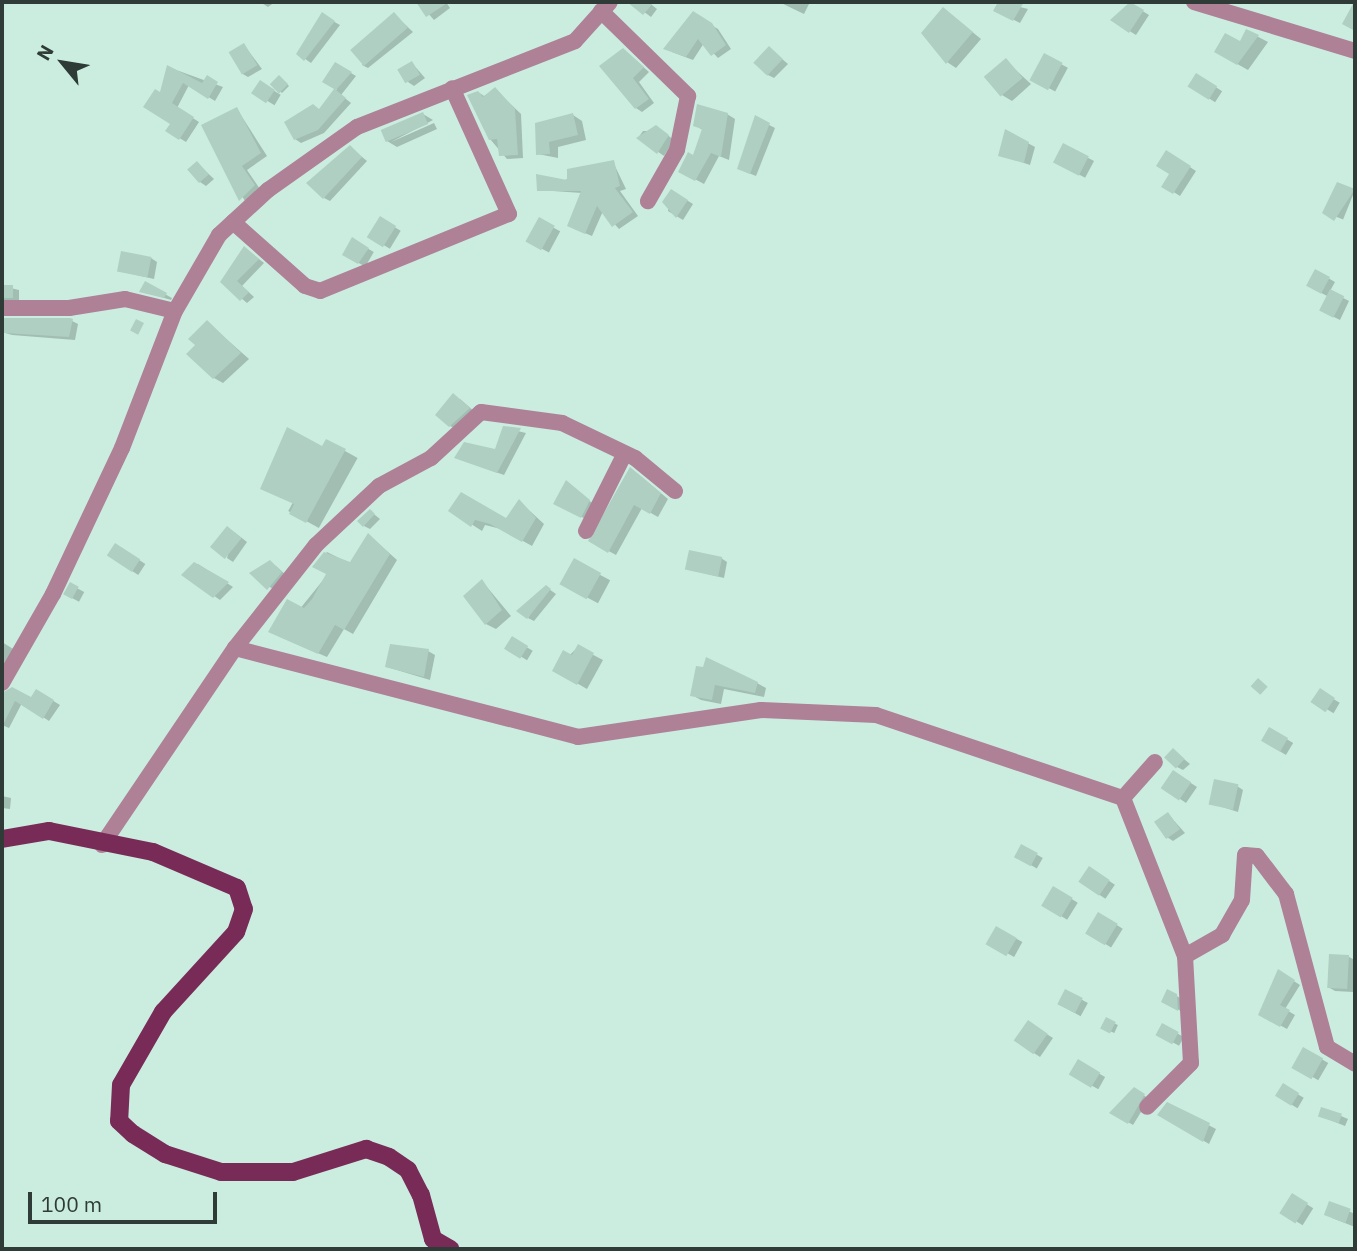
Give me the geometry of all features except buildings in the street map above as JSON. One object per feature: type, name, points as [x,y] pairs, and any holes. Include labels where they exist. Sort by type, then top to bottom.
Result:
[{"type":"main road","points":[[2,839],[49,831],[102,845],[153,852],[237,888],[244,909],[236,932],[163,1012],[121,1086],[119,1121],[166,1154],[220,1172],[293,1172],[366,1150],[389,1157],[408,1170],[421,1195],[433,1239],[450,1249]]},
{"type":"street","points":[[1194,2],[1355,51]]},
{"type":"street","points":[[2,683],[53,594],[122,448],[175,311],[233,222],[357,127],[575,41],[605,7],[688,96],[677,150],[648,201]]},
{"type":"street","points":[[233,222],[305,286],[320,291],[509,214],[452,88]]},
{"type":"street","points":[[2,308],[69,308],[125,299],[175,311]]},
{"type":"street","points":[[102,845],[235,648],[316,545],[379,486],[430,458],[481,412],[562,423],[624,455],[676,491]]},
{"type":"street","points":[[586,531],[624,455]]},
{"type":"street","points":[[235,648],[578,737],[761,710],[876,715],[1123,798]]},
{"type":"street","points":[[1123,798],[1155,762]]},
{"type":"street","points":[[1123,798],[1185,956],[1191,1063],[1147,1107]]},
{"type":"street","points":[[1185,956],[1222,935],[1242,900],[1245,855],[1257,856],[1286,894],[1326,1047],[1355,1064]]}]
